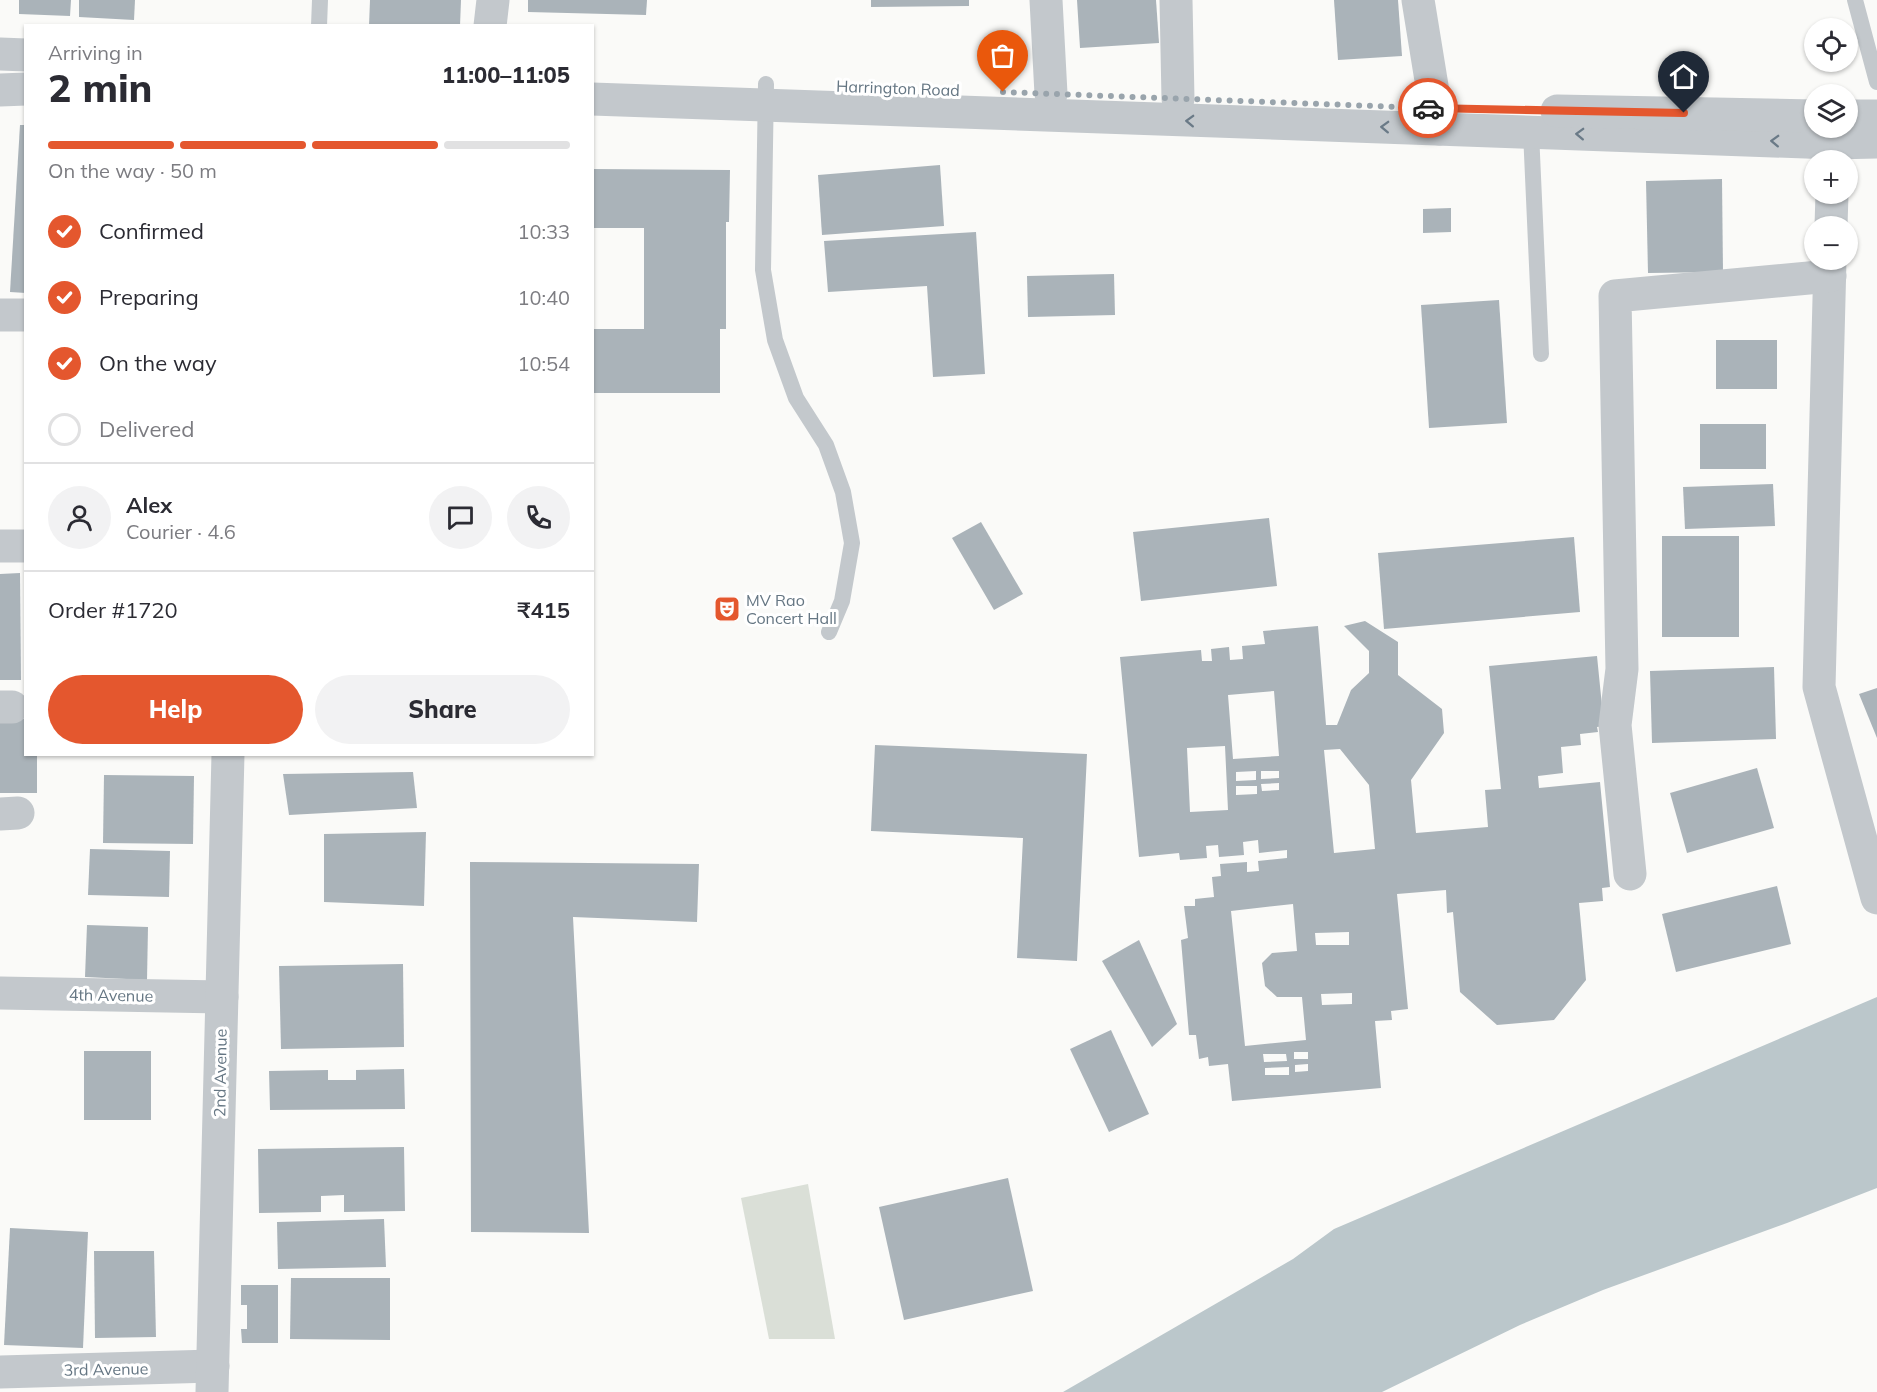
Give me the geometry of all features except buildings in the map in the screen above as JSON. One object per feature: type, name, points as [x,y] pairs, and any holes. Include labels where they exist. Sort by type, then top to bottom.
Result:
[{"type":"street","points":[[490,24],[493,0]]},
{"type":"street","points":[[1046,0],[1051,94]]},
{"type":"street","points":[[1176,0],[1178,99]]},
{"type":"street","points":[[1418,0],[1437,119]]},
{"type":"street","points":[[0,54],[24,55]]},
{"type":"street","name":"Harrington Road","points":[[594,78],[766,95],[1051,94],[1178,99],[1437,119],[1804,116]]},
{"type":"street","points":[[0,90],[24,89]]},
{"type":"street","points":[[594,99],[766,95],[1437,119],[1531,132],[1877,142]]},
{"type":"street","points":[[1838,140],[1877,116]]},
{"type":"street","points":[[1630,874],[1615,725],[1622,669],[1615,296],[1815,270]]},
{"type":"street","points":[[1830,270],[1819,687],[1877,898]]},
{"type":"street","points":[[0,315],[24,315]]},
{"type":"street","points":[[0,546],[24,546]]},
{"type":"street","name":"2nd Avenue","points":[[213,1379],[228,756]]},
{"type":"street","name":"4th Avenue","points":[[0,993],[222,997]]},
{"type":"street","name":"3rd Avenue","points":[[0,1372],[213,1379]]},
{"type":"lane","points":[[319,24],[320,0]]},
{"type":"lane","points":[[1855,0],[1877,82]]},
{"type":"lane","points":[[766,95],[763,270],[775,340],[796,398],[826,445],[843,492],[852,543],[842,601],[829,632]]},
{"type":"lane","points":[[1531,132],[1540,354]]},
{"type":"shaded area","points":[[1877,997],[1877,1188],[1603,1290],[1520,1325],[1382,1392],[1063,1392],[1293,1259],[1334,1229]]},
{"type":"shaded area","points":[[808,1184],[835,1339],[769,1339],[741,1198]]},
{"type":"way so far","points":[[1003,92],[1428,108]]},
{"type":"place","name":"MV Rao Concert Hall","points":[[727,609]]},
{"type":"route","points":[[1428,108],[1684,113]]}]
